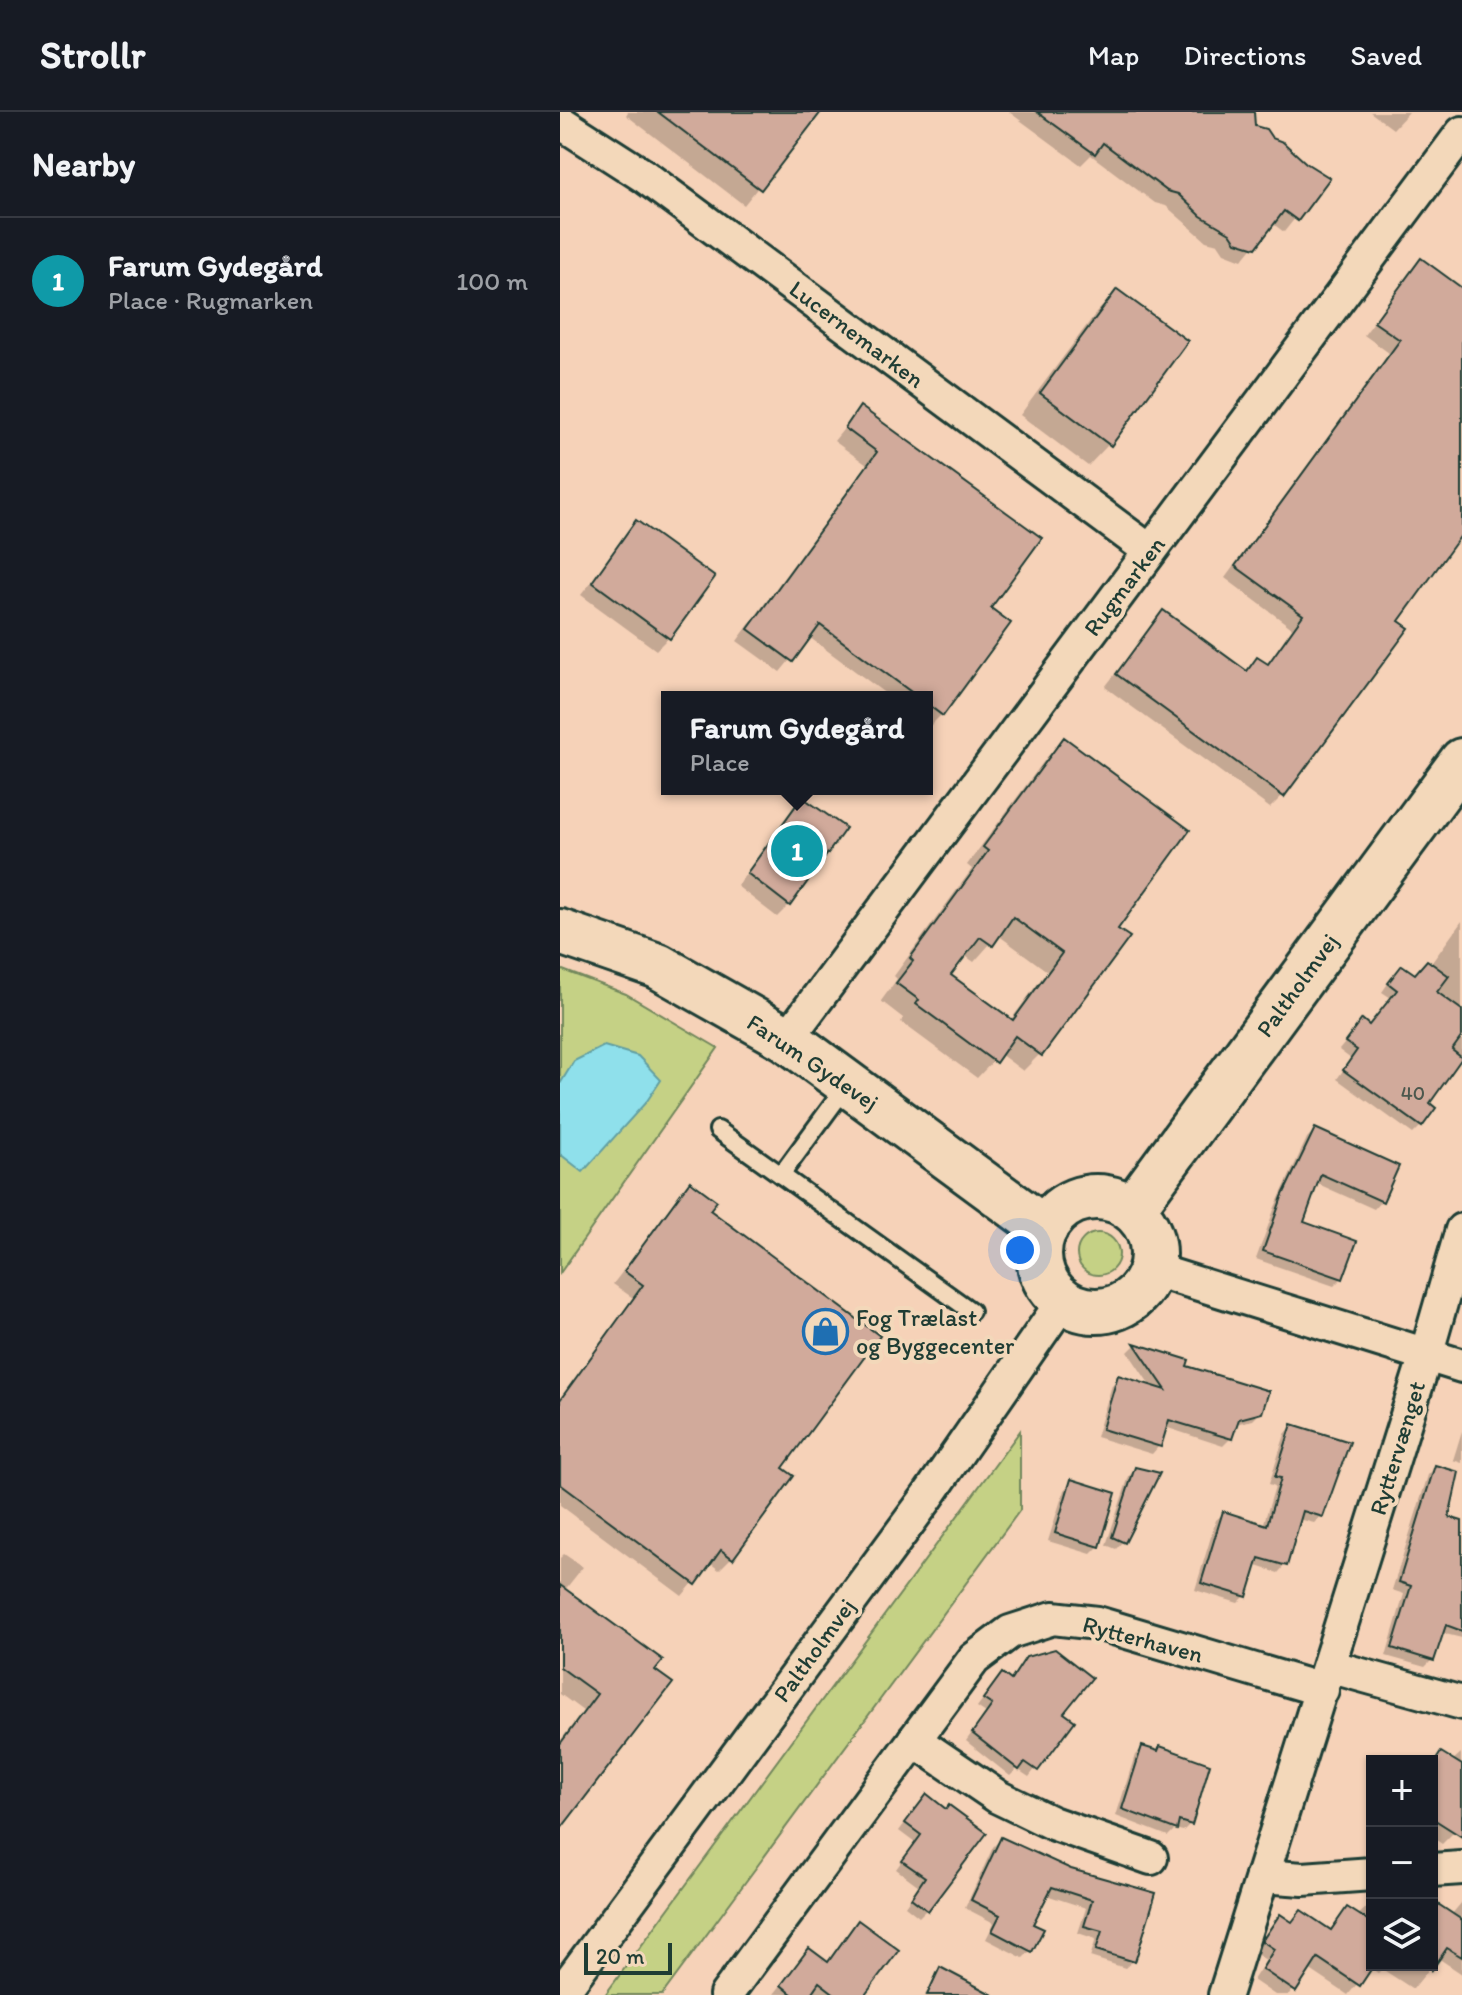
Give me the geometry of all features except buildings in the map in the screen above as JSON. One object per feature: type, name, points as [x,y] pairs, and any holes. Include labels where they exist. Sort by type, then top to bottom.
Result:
[{"type":"street","name":"Lucernemarken","points":[[563,122],[644,176],[1150,551]]},
{"type":"street","name":"Rugmarken","points":[[787,1039],[1462,133]]},
{"type":"street","name":"Paltholmvej","points":[[1132,1209],[1462,761]]},
{"type":"street","name":"Farum Gydevej","points":[[560,932],[658,966],[787,1039],[1045,1229]]},
{"type":"street","points":[[1081,1199],[1114,1200],[1132,1209],[1146,1226],[1153,1244],[1151,1269],[1140,1291],[1121,1306],[1102,1311],[1085,1310],[1063,1301],[1043,1274],[1039,1254],[1045,1229],[1067,1205],[1081,1199]]},
{"type":"street","name":"Ryttervænget","points":[[1225,1995],[1326,1678],[1462,1230]]},
{"type":"street","points":[[1151,1269],[1462,1366]]},
{"type":"street","name":"Paltholmvej","points":[[560,1995],[916,1512],[1063,1301]]},
{"type":"street","name":"Rytterhaven","points":[[731,1993],[974,1659],[1010,1632],[1053,1618],[1097,1623],[1326,1678]]},
{"type":"street","points":[[1326,1678],[1462,1703]]},
{"type":"street","points":[[914,1740],[998,1797],[1052,1823],[1151,1858]]},
{"type":"street","points":[[1438,1870],[1462,1868]]},
{"type":"street","points":[[1262,1876],[1303,1879],[1366,1874]]},
{"type":"lane","points":[[781,1175],[848,1083]]},
{"type":"lane","points":[[718,1130],[971,1311]]},
{"type":"green space","points":[[560,969],[626,994],[718,1048],[560,1273]]},
{"type":"green space","points":[[1098,1233],[1113,1239],[1119,1254],[1113,1269],[1098,1275],[1083,1269],[1077,1254],[1083,1239]]},
{"type":"green space","points":[[1020,1431],[1020,1510],[662,1995],[605,1995]]},
{"type":"water","points":[[604,1046],[638,1056],[661,1080],[647,1101],[583,1172],[560,1154],[560,1084],[574,1061]]},
{"type":"place","name":"Farum Gydegård","points":[[797,851]]},
{"type":"place","name":"Fog Trælast og Byggecenter","points":[[825,1331]]}]
